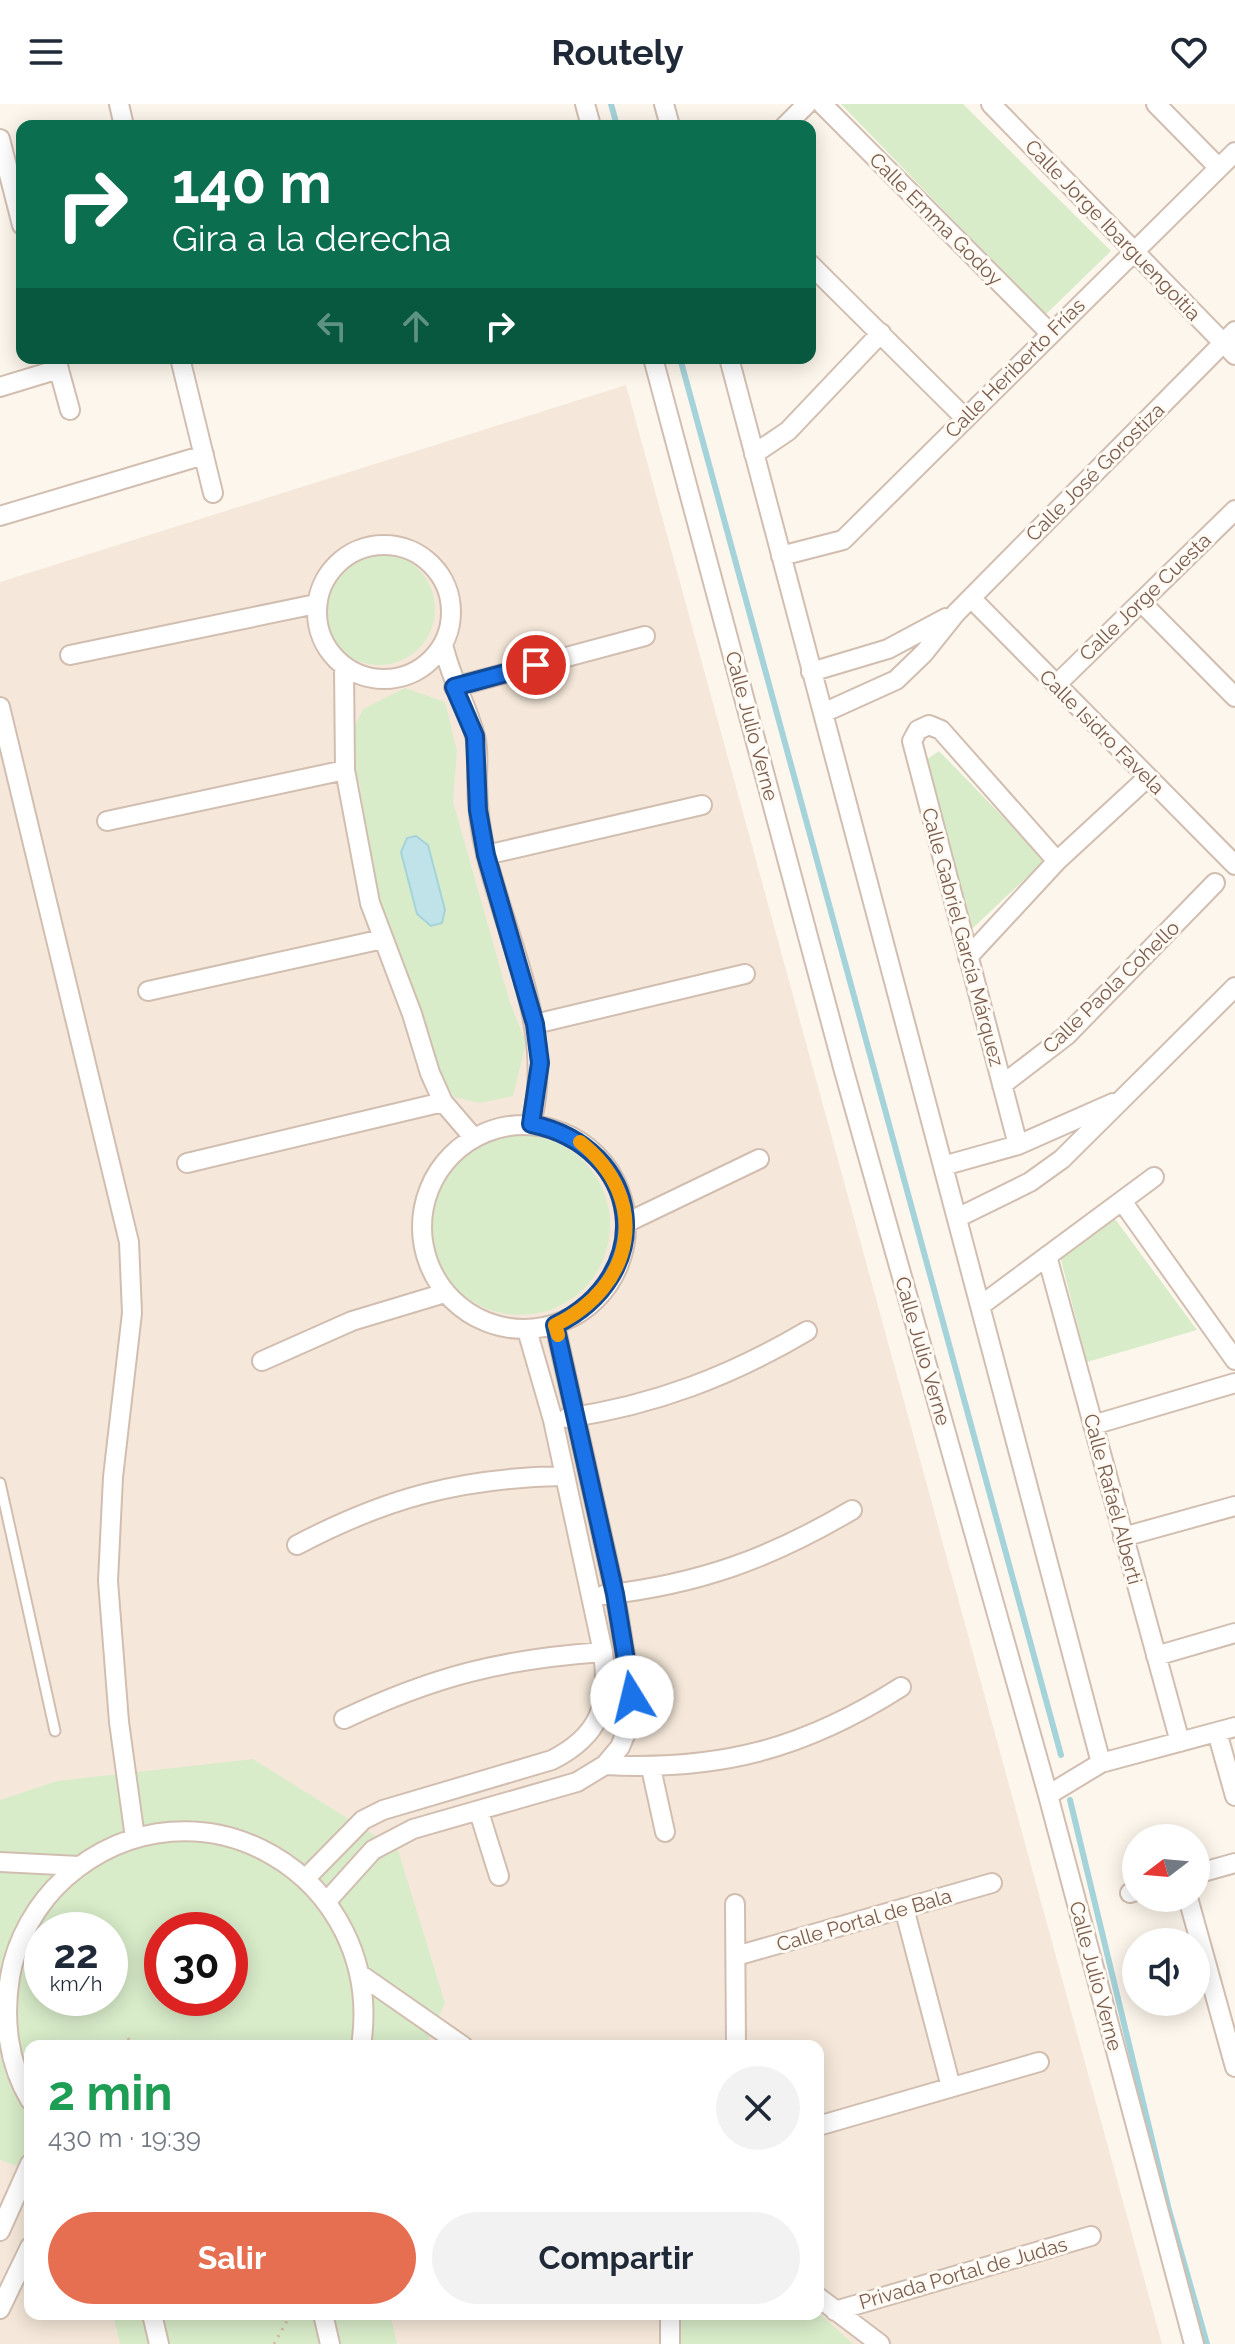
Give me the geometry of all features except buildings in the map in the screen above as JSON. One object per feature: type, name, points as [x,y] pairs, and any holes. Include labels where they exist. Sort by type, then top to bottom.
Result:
[{"type":"street","points":[[791,120],[807,104]]},
{"type":"street","name":"Calle Emma Godoy","points":[[822,104],[1050,333]]},
{"type":"street","name":"Calle Jorge Ibarguengoitia","points":[[991,104],[1134,251],[1231,343]]},
{"type":"street","points":[[1156,104],[1219,168]]},
{"type":"street","points":[[0,142],[16,202]]},
{"type":"street","name":"Calle Heriberto Frías","points":[[781,556],[843,540],[1235,152]]},
{"type":"street","points":[[816,270],[965,418]]},
{"type":"street","points":[[754,454],[788,431],[881,333]]},
{"type":"street","name":"Calle José Gorostiza","points":[[823,713],[896,680],[924,653],[956,613],[1231,343]]},
{"type":"street","points":[[0,387],[56,364]]},
{"type":"street","points":[[58,364],[70,410]]},
{"type":"street","points":[[181,364],[213,493]]},
{"type":"street","name":"Calle Julio Verne","points":[[655,364],[848,1087],[1048,1795],[1194,2344]]},
{"type":"street","points":[[731,364],[1101,1763]]},
{"type":"street","points":[[0,516],[204,455]]},
{"type":"street","name":"Calle Jorge Cuesta","points":[[1056,685],[1233,516]]},
{"type":"street","points":[[383,545],[414,551],[438,573],[451,602],[451,624],[443,644],[420,669],[387,680],[365,677],[344,667],[322,639],[316,604],[322,583],[334,565],[351,552],[383,545]]},
{"type":"street","name":"Calle Isidro Favela","points":[[971,598],[1235,865]]},
{"type":"street","points":[[1141,602],[1235,697]]},
{"type":"street","points":[[70,655],[316,604]]},
{"type":"street","name":"Calle José Gorostiza","points":[[811,672],[888,649],[956,613]]},
{"type":"street","points":[[454,687],[645,636]]},
{"type":"street","points":[[443,644],[454,687],[475,736],[478,810],[486,855],[535,1024],[540,1063],[531,1124]]},
{"type":"street","points":[[344,667],[345,770],[360,861],[383,939],[443,1102],[473,1137]]},
{"type":"street","points":[[0,707],[129,1242],[132,1313],[113,1477],[108,1581],[119,1722],[135,1838]]},
{"type":"street","name":"Calle Gabriel García Márquez","points":[[1018,1145],[912,741],[918,730],[929,725],[941,730],[1057,861]]},
{"type":"street","points":[[107,821],[345,770]]},
{"type":"street","points":[[968,957],[1057,861],[1147,778]]},
{"type":"street","points":[[486,855],[702,805]]},
{"type":"street","name":"Calle Paola Cohello","points":[[1002,1085],[1067,1035],[1215,883]]},
{"type":"street","points":[[148,991],[383,939]]},
{"type":"street","points":[[535,1024],[745,974]]},
{"type":"street","points":[[957,1218],[1030,1182],[1062,1159],[1092,1133],[1122,1098],[1235,987]]},
{"type":"street","points":[[943,1166],[1018,1145],[1071,1124],[1122,1098]]},
{"type":"street","points":[[187,1163],[443,1102]]},
{"type":"street","points":[[531,1124],[555,1129],[578,1140],[597,1155],[617,1187],[626,1223],[623,1249],[614,1274],[599,1296],[579,1313],[555,1325],[527,1330],[482,1320],[445,1293],[430,1267],[422,1238],[423,1208],[432,1180],[450,1156],[473,1137],[501,1127],[531,1124]]},
{"type":"street","points":[[626,1223],[759,1159]]},
{"type":"street","points":[[980,1306],[1154,1177]]},
{"type":"street","points":[[1122,1201],[1235,1360]]},
{"type":"street","name":"Calle Rafaél Alberti","points":[[1047,1256],[1180,1742]]},
{"type":"street","points":[[262,1361],[352,1321],[445,1293]]},
{"type":"street","points":[[327,1901],[373,1850],[413,1829],[577,1782],[605,1765],[620,1747],[630,1723],[632,1697],[615,1594],[555,1325]]},
{"type":"street","points":[[306,1878],[363,1820],[383,1810],[552,1760],[572,1750],[589,1735],[603,1710],[607,1683],[603,1652],[562,1476],[553,1420],[527,1330]]},
{"type":"street","points":[[553,1420],[672,1396],[719,1378],[807,1331]]},
{"type":"street","points":[[1093,1425],[1235,1383]]},
{"type":"street","points":[[297,1545],[346,1519],[411,1495],[507,1477],[562,1476]]},
{"type":"street","points":[[1123,1537],[1235,1506]]},
{"type":"street","points":[[590,1597],[677,1585],[738,1568],[797,1542],[852,1510]]},
{"type":"street","points":[[1156,1656],[1235,1633]]},
{"type":"street","points":[[344,1719],[405,1690],[469,1670],[536,1657],[603,1652]]},
{"type":"street","points":[[605,1765],[651,1768],[724,1761],[782,1747],[850,1718],[901,1687]]},
{"type":"street","points":[[1048,1795],[1101,1763],[1226,1730],[1235,1796]]},
{"type":"street","points":[[651,1768],[665,1832]]},
{"type":"street","points":[[479,1812],[499,1876]]},
{"type":"street","points":[[24,2085],[7,2032],[3,1989],[16,1952],[36,1911],[79,1866],[135,1838],[172,1831],[230,1837],[270,1853],[306,1878],[327,1901],[348,1936],[361,1975],[364,2000],[361,2040]]},
{"type":"street","points":[[0,1862],[79,1866]]},
{"type":"street","points":[[1210,1870],[1235,1863]]},
{"type":"street","name":"Calle Portal de Bala","points":[[736,1956],[992,1883]]},
{"type":"street","points":[[735,1904],[736,2040]]},
{"type":"street","points":[[904,1908],[951,2087]]},
{"type":"street","points":[[1192,1912],[1235,2067]]},
{"type":"street","points":[[361,1975],[454,2040]]},
{"type":"street","points":[[824,2124],[1039,2062]]},
{"type":"street","points":[[0,2231],[24,2177]]},
{"type":"street","name":"Privada Portal de Judas","points":[[835,2311],[1091,2236]]},
{"type":"street","points":[[0,2309],[24,2259]]},
{"type":"street","points":[[824,2302],[880,2344]]},
{"type":"street","points":[[153,2320],[159,2344]]},
{"type":"street","points":[[324,2320],[330,2344]]},
{"type":"street","points":[[668,2344],[670,2320]]},
{"type":"lane","points":[[0,1483],[55,1731]]},
{"type":"path","points":[[274,2344],[288,2320]]},
{"type":"shaded area","points":[[626,385],[1162,2344],[0,2344],[0,582]]},
{"type":"green space","points":[[841,104],[963,104],[1111,251],[1045,315]]},
{"type":"green space","points":[[379,553],[400,558],[418,570],[430,588],[435,609],[430,630],[418,648],[400,660],[379,665],[358,660],[340,648],[328,630],[323,609],[328,588],[340,570],[358,558]]},
{"type":"green space","points":[[405,688],[445,702],[457,751],[453,802],[510,1003],[526,1043],[513,1096],[480,1103],[454,1097],[434,1062],[373,888],[360,786],[347,744],[363,709]]},
{"type":"green space","points":[[939,751],[1045,860],[973,928],[966,924],[923,762]]},
{"type":"green space","points":[[520,1135],[554,1142],[570,1150],[583,1162],[595,1175],[603,1191],[610,1225],[603,1259],[595,1275],[583,1288],[570,1300],[554,1308],[520,1315],[486,1308],[470,1300],[457,1288],[445,1275],[437,1259],[430,1225],[437,1191],[445,1175],[457,1162],[470,1150],[486,1142]]},
{"type":"green space","points":[[1115,1219],[1197,1330],[1087,1362],[1060,1256]]},
{"type":"green space","points":[[253,1759],[398,1850],[445,2003],[428,2040],[24,2040],[24,2169],[0,2160],[0,1800],[57,1781]]},
{"type":"green space","points":[[824,2317],[853,2344],[680,2344],[680,2320],[824,2320]]},
{"type":"green space","points":[[114,2320],[391,2320],[397,2344],[120,2344]]},
{"type":"water","points":[[416,836],[428,845],[445,910],[442,923],[431,926],[417,914],[401,852],[407,838]]},
{"type":"waterway","points":[[611,104],[615,120]]},
{"type":"waterway","points":[[682,364],[1061,1755]]},
{"type":"waterway","points":[[1070,1800],[1169,2210],[1207,2344]]},
{"type":"slow traffic","points":[[558,1335],[555,1325],[579,1313],[599,1296],[614,1274],[623,1249],[626,1223],[622,1198],[612,1175],[597,1155],[580,1142]]},
{"type":"route","points":[[536,665],[454,687],[475,736],[478,810],[486,855],[535,1024],[540,1063],[538,1097],[531,1124],[555,1129],[578,1140],[597,1155],[612,1175],[622,1198],[626,1223],[623,1249],[614,1274],[599,1296],[579,1313],[555,1325],[615,1594],[632,1697]]}]
